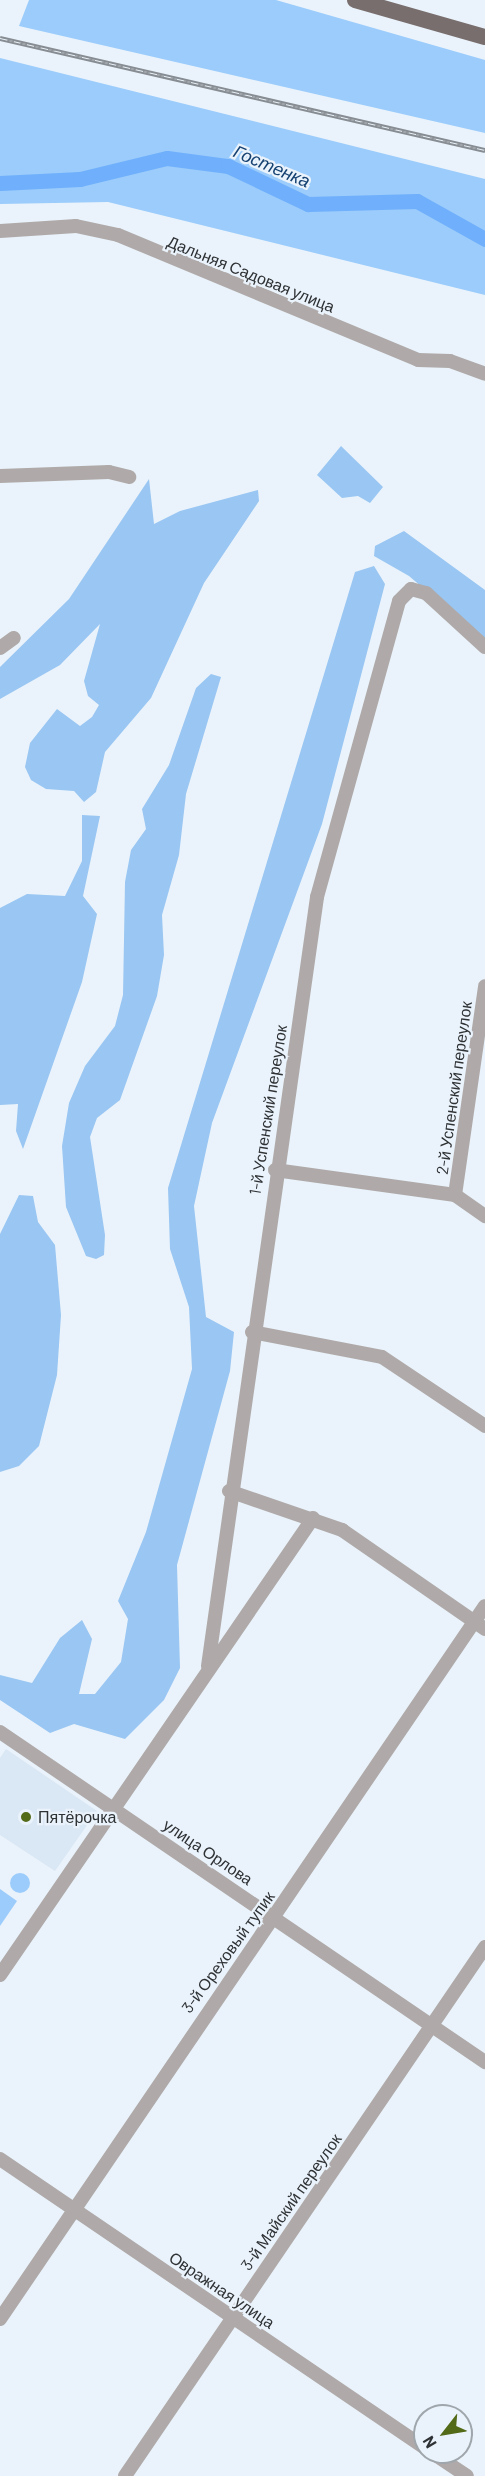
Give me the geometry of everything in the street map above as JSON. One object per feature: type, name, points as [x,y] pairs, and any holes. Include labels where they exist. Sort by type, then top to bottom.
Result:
[{"type":"main road","points":[[355,0],[485,37]]},
{"type":"street","name":"Дальняя Садовая улица","points":[[0,231],[76,226],[117,235],[418,360],[450,362],[485,374]]},
{"type":"street","points":[[0,476],[109,472],[129,477]]},
{"type":"street","name":"1-й Успенский переулок","points":[[208,1666],[229,1491],[316,897],[394,613],[403,594],[411,589],[426,593],[485,647]]},
{"type":"street","points":[[0,648],[14,638]]},
{"type":"street","name":"2-й Успенский переулок","points":[[455,1196],[478,1077],[485,986]]},
{"type":"street","points":[[275,1170],[455,1196],[485,1216]]},
{"type":"street","points":[[252,1332],[382,1357],[485,1426]]},
{"type":"street","points":[[229,1491],[313,1518],[342,1530],[480,1625]]},
{"type":"street","name":"1-й Успенский переулок","points":[[0,1974],[208,1666],[313,1518]]},
{"type":"street","name":"3-й Ореховый тупик","points":[[0,2319],[274,1917],[480,1625],[485,1606]]},
{"type":"street","name":"улица Орлова","points":[[0,1732],[485,2062]]},
{"type":"street","name":"3-й Майский переулок","points":[[125,2476],[485,1947]]},
{"type":"street","name":"Овражная улица","points":[[0,2159],[413,2440]]},
{"type":"street","points":[[449,2464],[467,2476]]},
{"type":"shaded area","points":[[29,0],[276,0],[485,60],[485,133],[19,26]]},
{"type":"shaded area","points":[[0,58],[485,179],[485,295],[108,202],[0,204]]},
{"type":"shaded area","points":[[341,446],[383,487],[370,503],[358,496],[342,498],[317,475]]},
{"type":"shaded area","points":[[149,479],[154,524],[180,511],[258,490],[259,501],[204,583],[151,698],[105,752],[96,792],[84,802],[74,791],[46,789],[31,780],[25,767],[30,743],[57,709],[80,726],[92,717],[99,705],[88,696],[84,681],[100,624],[60,665],[0,699],[0,667],[69,599]]},
{"type":"shaded area","points":[[404,531],[485,590],[485,641],[409,576],[374,556],[375,546]]},
{"type":"shaded area","points":[[374,566],[385,584],[322,824],[212,1123],[194,1206],[206,1317],[234,1332],[230,1371],[177,1565],[180,1668],[164,1700],[125,1739],[74,1724],[50,1733],[0,1700],[0,1675],[32,1683],[60,1638],[82,1620],[92,1639],[79,1694],[95,1694],[121,1662],[128,1619],[118,1601],[146,1532],[192,1369],[189,1307],[170,1249],[168,1188],[355,572]]},
{"type":"shaded area","points":[[211,674],[221,677],[186,794],[179,855],[162,915],[164,955],[157,996],[120,1100],[97,1118],[90,1137],[105,1235],[104,1255],[96,1259],[86,1256],[66,1207],[62,1146],[69,1103],[85,1066],[115,1026],[123,995],[125,882],[131,850],[146,829],[142,809],[169,765],[196,688]]},
{"type":"shaded area","points":[[82,815],[100,816],[83,896],[97,914],[82,982],[23,1149],[16,1131],[18,1104],[0,1105],[0,908],[27,894],[65,896],[82,861]]},
{"type":"shaded area","points":[[19,1195],[33,1196],[38,1222],[55,1245],[61,1315],[57,1375],[39,1446],[19,1466],[0,1472],[0,1234]]},
{"type":"shaded area","points":[[6,1749],[97,1811],[55,1871],[0,1835],[0,1758]]},
{"type":"shaded area","points":[[20,1873],[27,1876],[30,1883],[27,1890],[20,1893],[13,1890],[10,1883],[13,1876]]},
{"type":"shaded area","points":[[0,1889],[17,1901],[0,1926]]},
{"type":"waterway","name":"Гостенка","points":[[0,183],[80,179],[167,158],[228,166],[308,204],[417,201],[485,239]]},
{"type":"railway","points":[[0,38],[485,150]]},
{"type":"place","name":"Пятёрочка","points":[[26,1817]]}]
